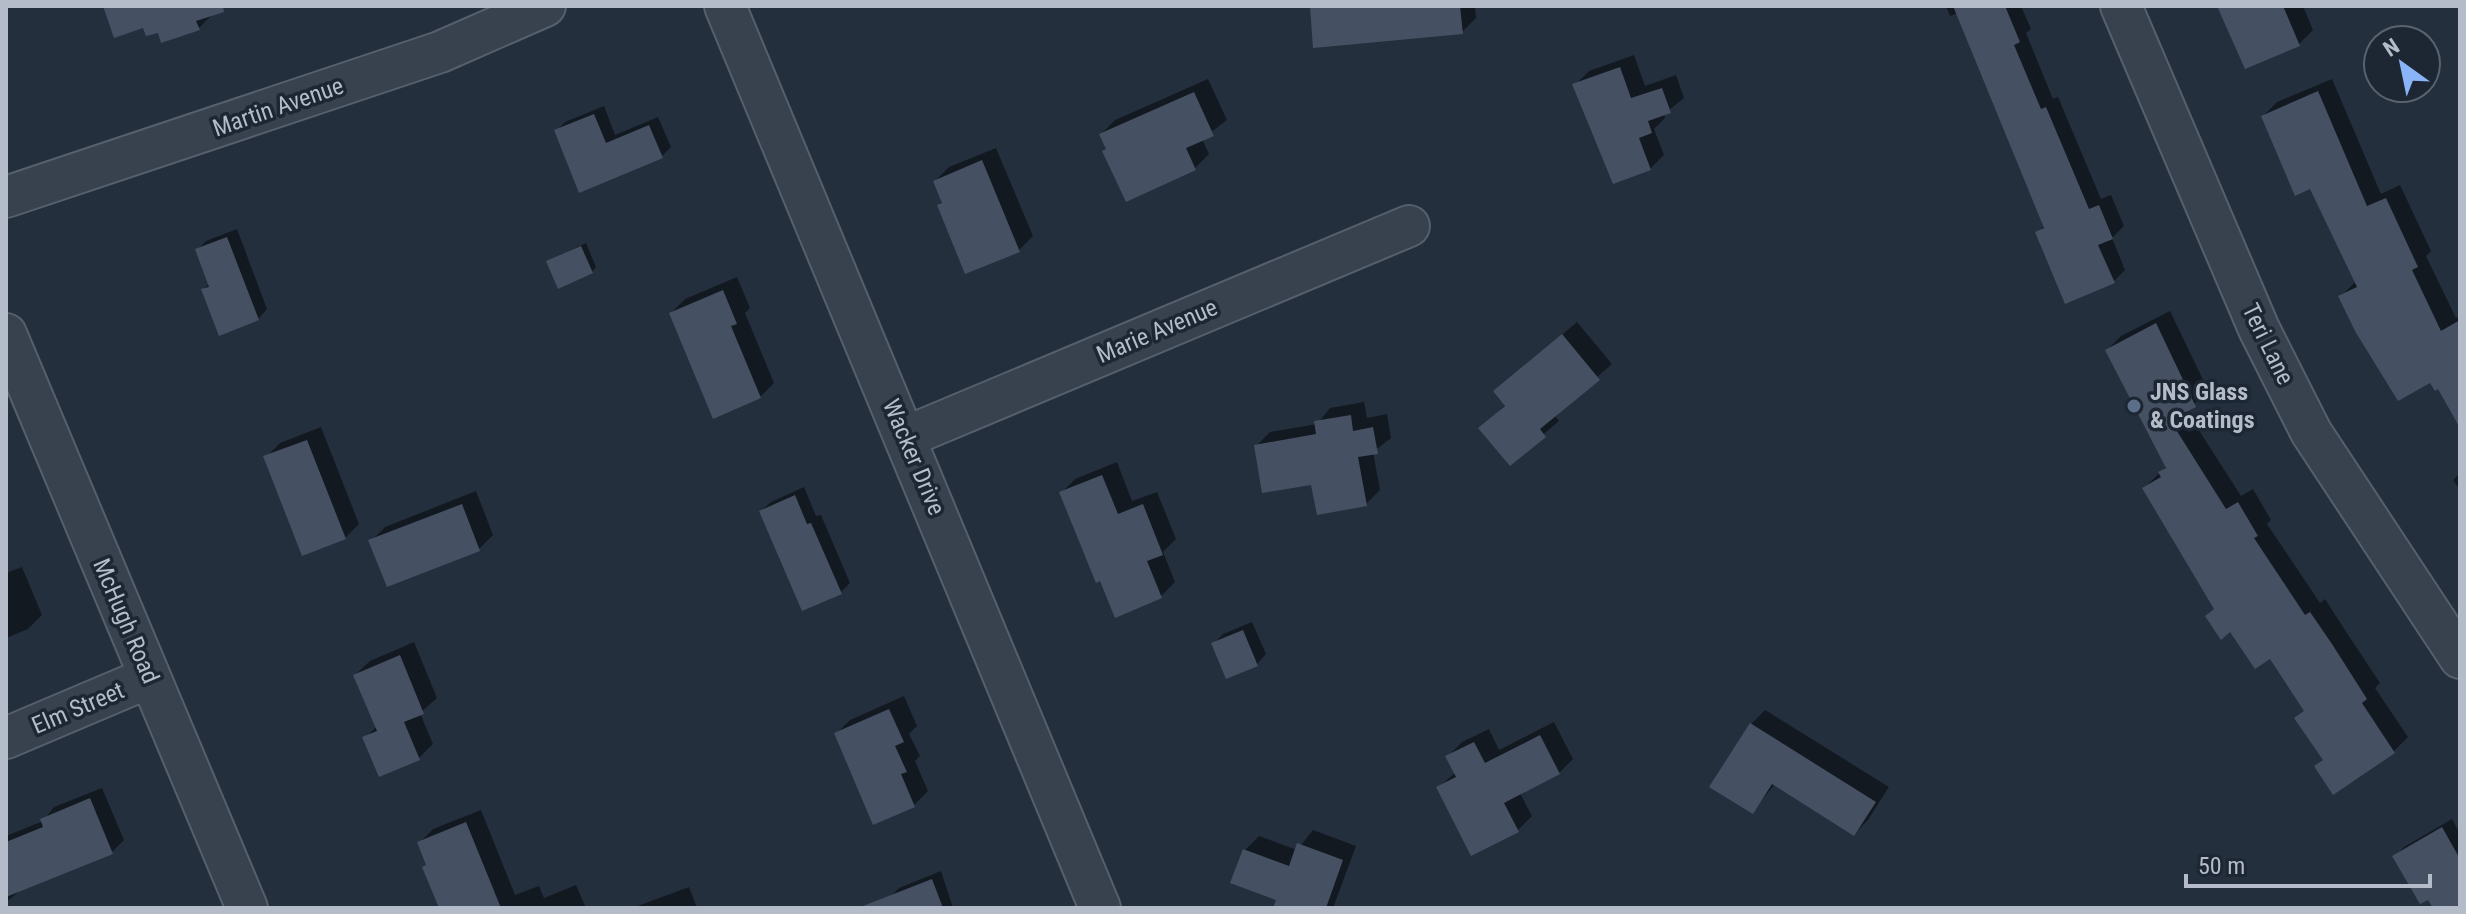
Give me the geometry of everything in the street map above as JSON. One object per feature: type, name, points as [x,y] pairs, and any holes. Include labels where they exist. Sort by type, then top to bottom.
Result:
[{"type":"street","name":"Martin Avenue","points":[[6,197],[440,52],[545,6]]},
{"type":"street","name":"Wacker Drive","points":[[725,6],[1100,908]]},
{"type":"street","name":"Teri Lane","points":[[2121,6],[2259,329],[2311,432],[2460,658]]},
{"type":"street","name":"Marie Avenue","points":[[906,437],[1409,226]]},
{"type":"street","name":"McHugh Road","points":[[6,334],[247,908]]},
{"type":"street","name":"Elm Street","points":[[6,738],[150,677]]},
{"type":"building","points":[[103,6],[223,6],[224,12],[196,21],[200,30],[161,43],[158,33],[146,36],[143,28],[114,38]]},
{"type":"building","points":[[1310,6],[1460,6],[1463,34],[1313,48]]},
{"type":"building","points":[[1953,6],[2005,6],[2020,42],[2014,45],[2041,109],[2046,107],[2089,209],[2099,205],[2113,239],[2098,245],[2115,283],[2065,304],[2035,232],[2044,228]]},
{"type":"building","points":[[2217,6],[2283,6],[2300,46],[2245,69]]},
{"type":"building","points":[[1620,67],[1631,98],[1662,88],[1671,113],[1648,121],[1652,133],[1639,138],[1651,170],[1613,184],[1572,84]]},
{"type":"building","points":[[2318,91],[2367,206],[2386,198],[2418,267],[2412,270],[2441,331],[2460,320],[2460,428],[2438,389],[2435,391],[2430,383],[2398,401],[2355,331],[2338,296],[2357,287],[2310,189],[2295,196],[2261,116]]},
{"type":"building","points":[[1194,92],[1214,136],[1186,148],[1196,170],[1126,202],[1102,151],[1106,149],[1099,134]]},
{"type":"building","points":[[594,114],[606,143],[649,125],[663,158],[579,193],[554,130]]},
{"type":"building","points":[[982,160],[1020,252],[965,274],[937,205],[942,203],[933,181]]},
{"type":"building","points":[[227,237],[259,320],[219,336],[201,289],[209,287],[195,249]]},
{"type":"building","points":[[581,246],[593,273],[558,289],[546,261]]},
{"type":"building","points":[[723,290],[737,324],[731,326],[761,398],[713,419],[669,313]]},
{"type":"building","points":[[2156,323],[2196,407],[2170,420],[2226,509],[2238,502],[2258,536],[2254,538],[2305,615],[2310,612],[2332,644],[2367,699],[2362,703],[2395,753],[2333,795],[2314,766],[2323,760],[2294,718],[2304,711],[2270,659],[2255,669],[2230,632],[2221,640],[2205,616],[2214,609],[2142,488],[2161,477],[2158,472],[2166,468],[2105,350]]},
{"type":"building","points":[[1562,334],[1600,380],[1540,429],[1546,437],[1510,466],[1478,428],[1505,406],[1493,391]]},
{"type":"building","points":[[1351,415],[1353,431],[1373,427],[1378,454],[1358,457],[1367,506],[1317,515],[1311,485],[1262,493],[1254,445],[1316,434],[1314,421]]},
{"type":"building","points":[[307,440],[346,539],[302,556],[263,456]]},
{"type":"building","points":[[1102,475],[1118,514],[1143,504],[1163,555],[1147,561],[1162,598],[1115,618],[1100,581],[1096,583],[1059,492]]},
{"type":"building","points":[[795,495],[807,524],[811,523],[842,594],[802,611],[759,511]]},
{"type":"building","points":[[462,504],[480,551],[387,587],[368,540]]},
{"type":"building","points":[[1243,630],[1258,666],[1226,679],[1211,643]]},
{"type":"building","points":[[400,655],[424,714],[404,722],[420,760],[379,777],[362,737],[377,731],[353,675]]},
{"type":"building","points":[[889,709],[904,742],[895,746],[907,772],[901,774],[915,807],[873,825],[834,733]]},
{"type":"building","points":[[1750,723],[1876,802],[1854,836],[1772,784],[1753,814],[1709,787]]},
{"type":"building","points":[[1540,735],[1560,774],[1504,803],[1519,832],[1471,856],[1436,787],[1456,777],[1445,756],[1474,742],[1485,763]]},
{"type":"building","points":[[90,798],[113,854],[6,897],[6,842],[43,827],[40,819]]},
{"type":"building","points":[[466,822],[501,908],[439,908],[422,867],[426,865],[417,842]]},
{"type":"building","points":[[2442,827],[2460,859],[2460,908],[2433,908],[2428,900],[2420,904],[2392,856]]},
{"type":"building","points":[[1297,843],[1343,860],[1326,908],[1273,908],[1276,900],[1230,883],[1243,849],[1289,866]]},
{"type":"building","points":[[932,879],[943,908],[863,908],[863,906]]},
{"type":"place","name":"JNS Glass & Coatings","points":[[2134,406]]}]
